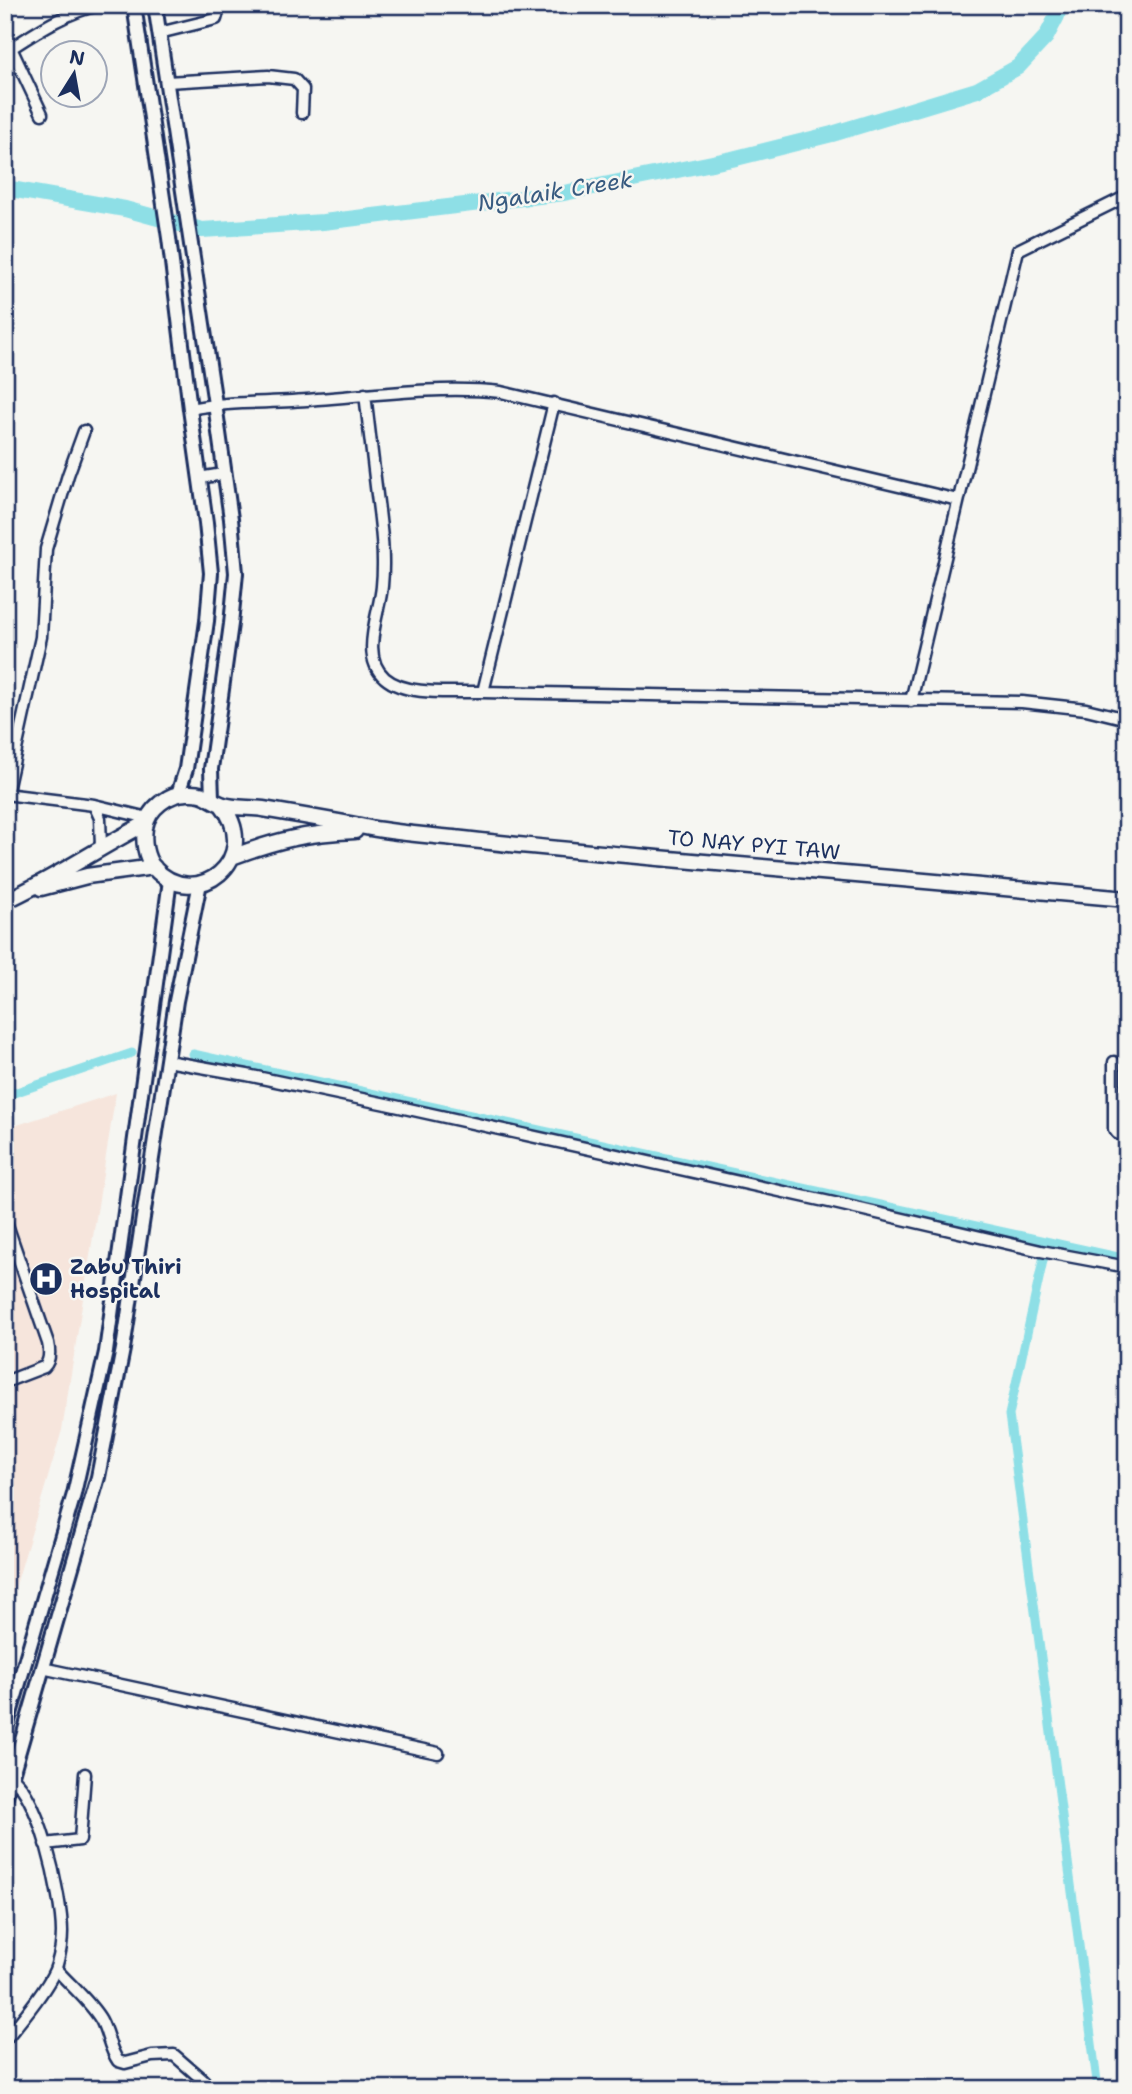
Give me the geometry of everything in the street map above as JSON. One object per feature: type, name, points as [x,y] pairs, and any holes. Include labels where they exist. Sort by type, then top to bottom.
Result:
[{"type":"main road","points":[[134,5],[163,191],[211,573],[207,621],[186,769],[178,794]]},
{"type":"main road","points":[[147,821],[147,855],[154,867],[170,880],[181,884],[200,883],[219,874],[232,857],[236,843],[235,829],[230,816],[217,801],[211,769],[236,573],[215,404],[155,5]]},
{"type":"main road","points":[[5,901],[26,892],[147,821],[159,804],[178,794],[190,792],[217,801],[377,830]]},
{"type":"main road","points":[[232,857],[297,836],[377,830]]},
{"type":"main road","name":"TO NAY PYI TAW","points":[[377,830],[527,847],[1127,899]]},
{"type":"main road","points":[[26,892],[87,877],[154,867]]},
{"type":"main road","points":[[5,1731],[74,1494],[106,1352],[170,880]]},
{"type":"main road","points":[[5,1799],[9,1776],[98,1477],[123,1349],[167,1061],[200,883]]},
{"type":"street","points":[[41,114],[8,50],[50,24],[86,8],[100,5]]},
{"type":"street","points":[[159,33],[216,19],[220,5]]},
{"type":"street","points":[[167,82],[268,76],[294,79],[303,89],[302,113]]},
{"type":"street","points":[[911,701],[1018,250],[1127,196]]},
{"type":"street","points":[[190,409],[215,404],[292,401],[365,394],[474,389],[501,392],[958,500]]},
{"type":"street","points":[[365,394],[384,556],[373,647],[375,665],[383,677],[396,685],[412,690],[483,692],[1022,702],[1086,709],[1127,719]]},
{"type":"street","points":[[483,692],[554,403]]},
{"type":"street","points":[[84,431],[46,549],[41,636],[6,794],[94,805],[147,821]]},
{"type":"street","points":[[199,478],[223,474]]},
{"type":"street","points":[[94,805],[100,818],[101,847]]},
{"type":"street","points":[[167,1061],[247,1075],[468,1122],[1044,1252],[1127,1267]]},
{"type":"street","points":[[1114,1062],[1114,1129],[1127,1137]]},
{"type":"street","points":[[5,1219],[49,1352],[44,1367],[5,1381]]},
{"type":"street","points":[[42,1668],[438,1753]]},
{"type":"street","points":[[45,1844],[80,1840],[85,1774]]},
{"type":"street","points":[[5,2040],[56,1969],[62,1931],[59,1897],[45,1844],[30,1802],[9,1776]]},
{"type":"street","points":[[56,1969],[97,2013],[106,2031],[112,2053],[118,2061],[125,2063],[152,2056],[174,2055],[204,2081]]},
{"type":"shaded area","name":"Zabu Thiri Hospital","points":[[116,1093],[62,1430],[5,1622],[5,1129]]},
{"type":"waterway","name":"Ngalaik Creek","points":[[5,188],[125,209],[202,230],[323,222],[564,193],[732,159],[832,134],[977,90],[1018,67],[1046,37],[1060,5]]},
{"type":"waterway","points":[[5,1096],[132,1053]]},
{"type":"waterway","points":[[193,1054],[1127,1259]]},
{"type":"waterway","points":[[1046,1247],[1009,1415],[1098,2089]]},
{"type":"place","name":"Zabu Thiri Hospital","points":[[46,1279]]}]
